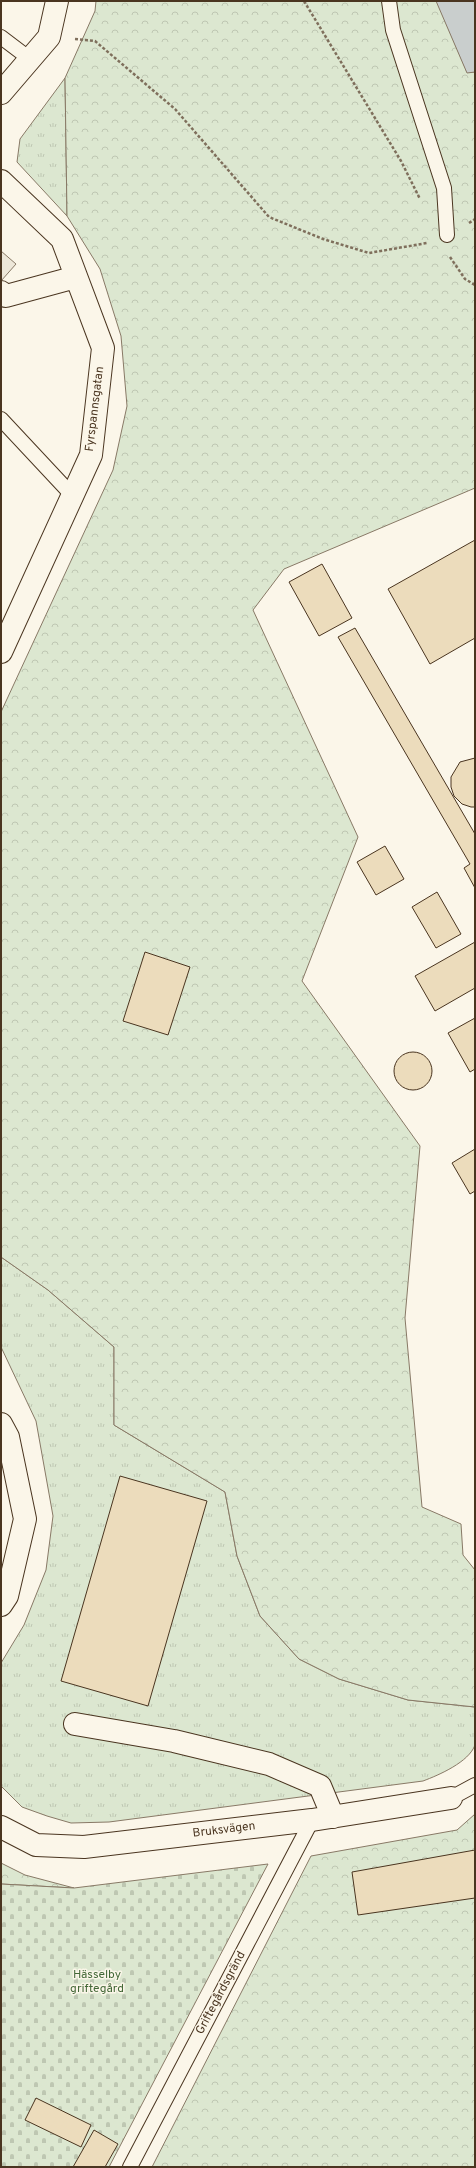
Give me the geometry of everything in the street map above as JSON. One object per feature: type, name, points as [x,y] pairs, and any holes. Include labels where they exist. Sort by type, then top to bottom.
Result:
[{"type":"street","points":[[1,93],[49,36],[56,1]]},
{"type":"street","name":"Fyrspannsgatan","points":[[1,181],[62,239],[103,348],[91,455],[1,652]]},
{"type":"street","points":[[1,292],[6,296],[76,278]]},
{"type":"street","points":[[1,1424],[8,1437],[25,1519],[7,1596],[1,1605]]},
{"type":"street","points":[[75,1724],[174,1741],[269,1764],[320,1786],[322,1818]]},
{"type":"street","name":"Bruksvägen","points":[[1,1827],[36,1845],[84,1847],[322,1818],[451,1798]]},
{"type":"lane","points":[[389,1],[393,30],[444,188],[447,236]]},
{"type":"lane","points":[[1,37],[30,59]]},
{"type":"lane","points":[[1,419],[72,496]]},
{"type":"lane","points":[[451,1798],[475,1785]]},
{"type":"lane","name":"Griftegårdsgränd","points":[[130,2167],[322,1818]]},
{"type":"path","points":[[304,1],[401,161],[422,202]]},
{"type":"path","points":[[49,36],[95,41],[175,109],[269,217],[323,239],[368,253],[431,242]]},
{"type":"path","points":[[447,254],[465,279],[475,285]]},
{"type":"green space","points":[[96,1],[437,1],[467,72],[475,72],[475,488],[284,569],[253,610],[358,837],[302,981],[420,1146],[405,1318],[422,1507],[461,1524],[463,1555],[475,1570],[475,1707],[408,1700],[339,1679],[299,1659],[260,1616],[237,1556],[225,1492],[114,1425],[114,1347],[48,1290],[1,1257],[1,712],[113,470],[127,406],[121,336],[100,269],[67,216],[65,78],[95,11]]},
{"type":"green space","points":[[65,78],[67,216],[17,162],[20,139]]},
{"type":"green space","points":[[1,1257],[48,1290],[114,1347],[114,1425],[225,1492],[237,1556],[260,1616],[299,1659],[339,1679],[408,1700],[475,1707],[475,1745],[467,1757],[453,1767],[423,1781],[109,1822],[71,1823],[47,1816],[22,1807],[1,1786],[1,1663],[24,1625],[46,1570],[53,1516],[36,1421],[1,1347]]},
{"type":"green space","points":[[475,1814],[475,2167],[152,2167],[311,1856],[457,1830]]},
{"type":"green space","points":[[1,1863],[25,1875],[74,1888],[1,1884]]},
{"type":"green space","name":"Hässelby griftegård","points":[[268,1864],[109,2167],[1,2167],[1,1884],[74,1888]]},
{"type":"shaded area","points":[[436,1],[475,1],[475,72],[467,73]]},
{"type":"shaded area","points":[[1,251],[16,264],[1,281]]},
{"type":"building","points":[[475,540],[475,638],[430,664],[388,589]]},
{"type":"building","points":[[322,564],[352,618],[319,636],[289,582]]},
{"type":"building","points":[[355,628],[475,834],[475,888],[464,868],[470,864],[338,637]]},
{"type":"building","points":[[475,758],[475,807],[471,807],[462,804],[454,796],[451,787],[451,777],[460,762]]},
{"type":"building","points":[[385,846],[404,879],[376,895],[357,862]]},
{"type":"building","points":[[437,892],[461,934],[436,948],[412,907]]},
{"type":"building","points":[[475,942],[475,988],[435,1011],[415,976]]},
{"type":"building","points":[[145,952],[190,967],[168,1035],[123,1021]]},
{"type":"building","points":[[475,1018],[475,1069],[470,1072],[448,1033]]},
{"type":"building","points":[[409,1052],[417,1052],[427,1057],[431,1064],[431,1078],[427,1085],[417,1090],[409,1090],[399,1085],[397,1082],[394,1075],[394,1067],[399,1057],[402,1055]]},
{"type":"building","points":[[475,1149],[475,1191],[470,1194],[452,1163]]},
{"type":"building","points":[[120,1476],[207,1501],[148,1706],[61,1681]]},
{"type":"building","points":[[475,1850],[475,1898],[358,1915],[352,1872]]},
{"type":"building","points":[[36,2098],[91,2125],[81,2147],[25,2120]]},
{"type":"building","points":[[94,2130],[118,2144],[105,2167],[73,2167]]}]
